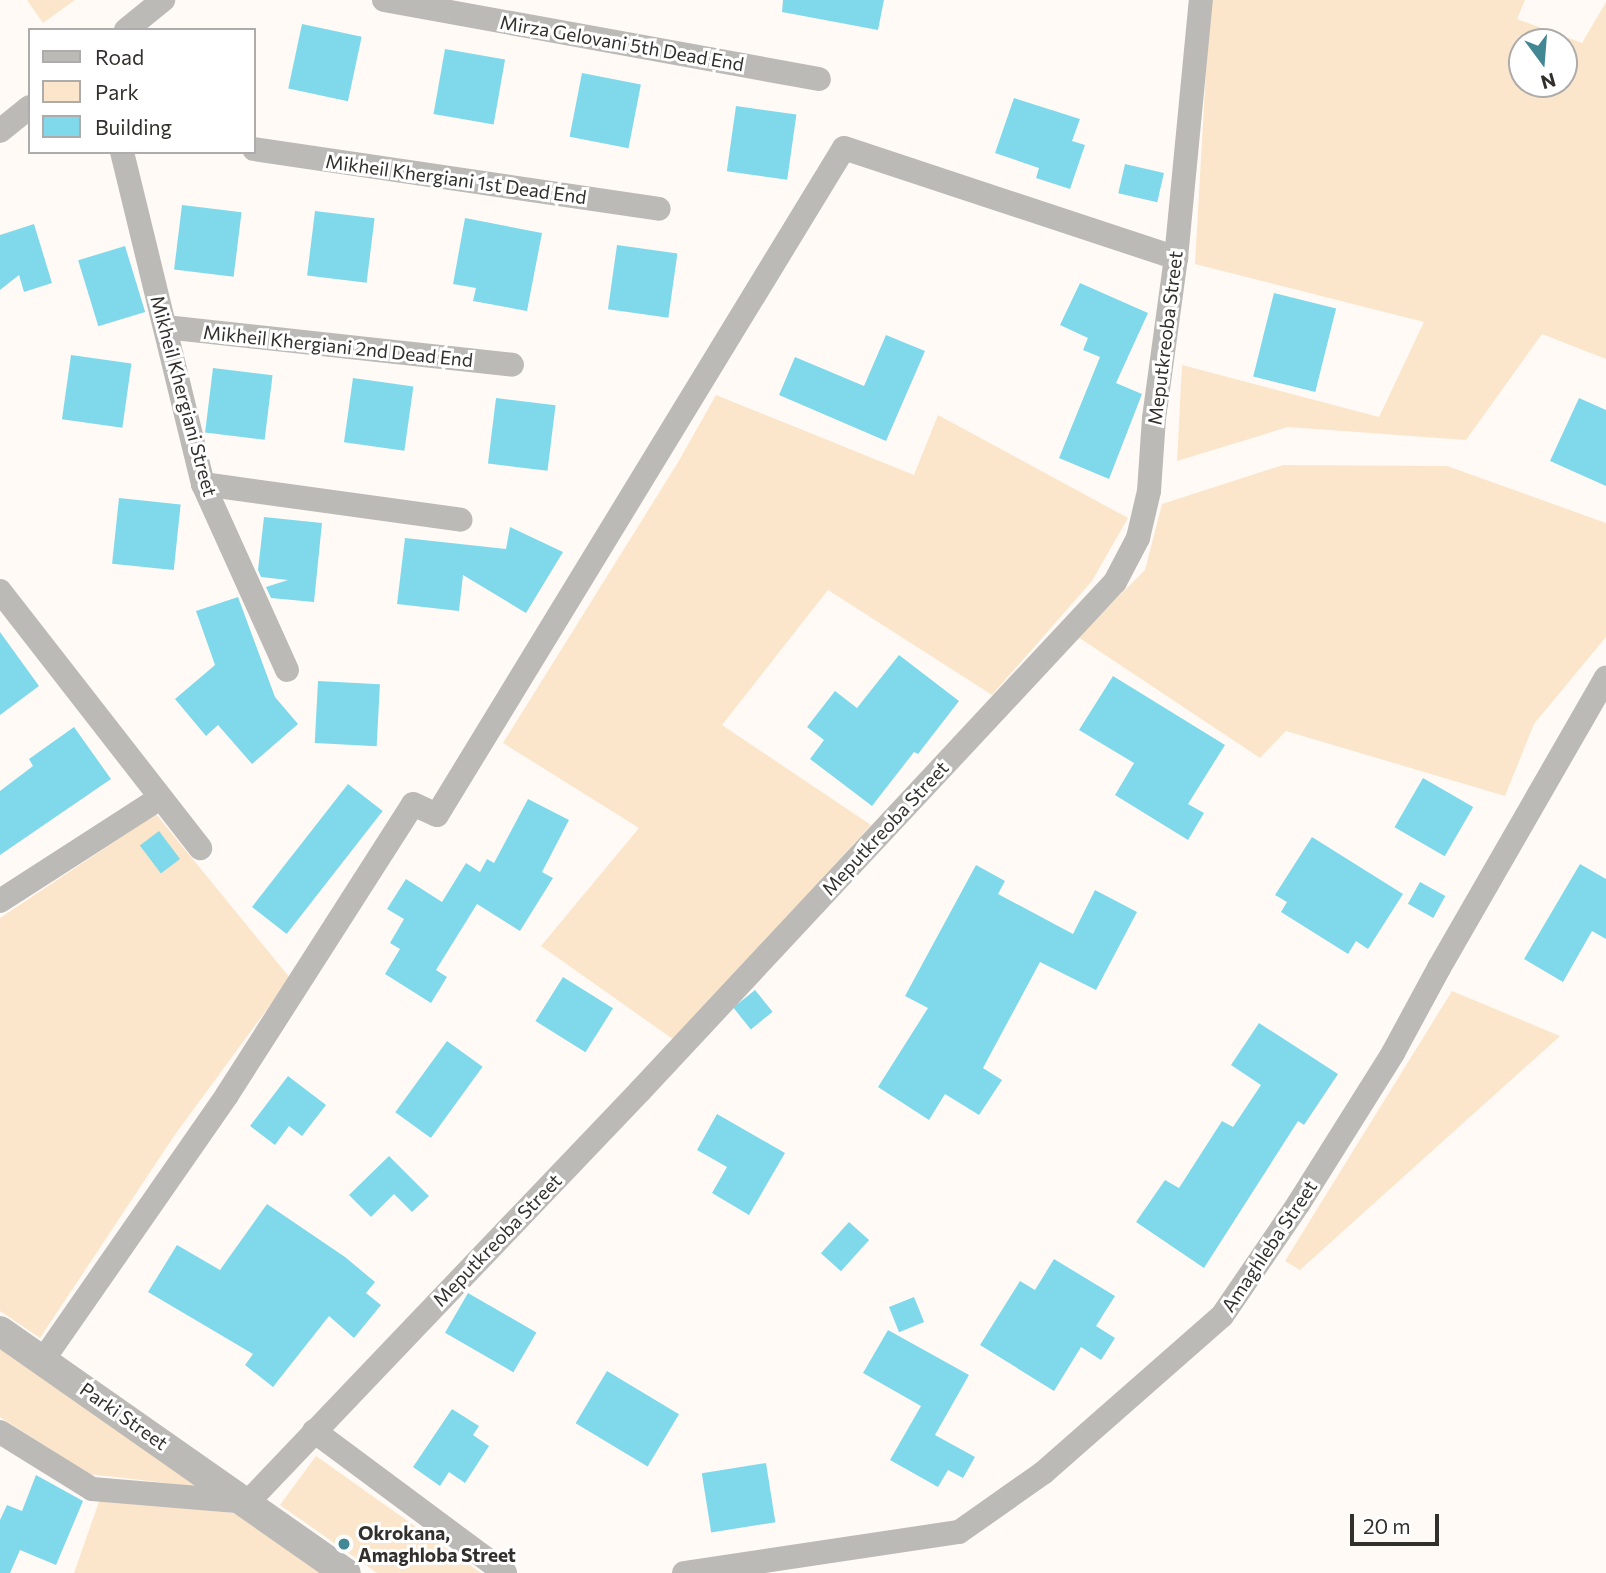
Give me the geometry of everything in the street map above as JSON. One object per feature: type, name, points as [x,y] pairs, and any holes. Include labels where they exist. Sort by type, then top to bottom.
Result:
[{"type":"street","points":[[128,28],[163,0]]},
{"type":"street","name":"Mirza Gelovani 5th Dead End","points":[[384,0],[819,79]]},
{"type":"street","name":"Meputkreoba Street","points":[[248,1502],[650,1080],[1115,582],[1138,538],[1149,491],[1154,418],[1176,258],[1200,0]]},
{"type":"street","points":[[43,1360],[227,1095],[413,804],[437,815],[844,148],[1176,258]]},
{"type":"street","name":"Mikheil Khergiani 1st Dead End","points":[[256,149],[659,209]]},
{"type":"street","name":"Mikheil Khergiani Street","points":[[122,154],[202,484],[287,670]]},
{"type":"street","name":"Mikheil Khergiani 2nd Dead End","points":[[164,327],[512,365]]},
{"type":"street","points":[[202,484],[461,520]]},
{"type":"street","points":[[0,591],[200,848]]},
{"type":"street","name":"Amaghleba Street","points":[[684,1573],[959,1532],[1043,1473],[1222,1316],[1299,1203],[1394,1054],[1439,968],[1606,678]]},
{"type":"street","points":[[0,901],[160,798]]},
{"type":"street","name":"Parki Street","points":[[0,1331],[346,1573]]},
{"type":"street","points":[[0,1432],[92,1489],[248,1502]]},
{"type":"street","points":[[314,1432],[505,1573]]},
{"type":"green space","points":[[27,0],[75,0],[43,23]]},
{"type":"green space","points":[[1210,0],[1525,0],[1517,19],[1541,28],[1508,28],[1508,98],[1578,98],[1578,42],[1582,43],[1606,2],[1606,359],[1542,334],[1466,440],[1288,427],[1177,461],[1182,365],[1379,417],[1424,322],[1195,264]]},
{"type":"green space","points":[[716,395],[914,475],[938,415],[1128,518],[1092,581],[992,695],[828,590],[722,725],[871,825],[674,1040],[541,946],[639,828],[503,743],[677,464]]},
{"type":"green space","points":[[1283,465],[1447,466],[1606,523],[1606,637],[1534,724],[1505,796],[1286,731],[1260,758],[1078,637],[1145,570],[1162,504]]},
{"type":"green space","points":[[156,814],[290,978],[174,1136],[40,1338],[0,1311],[0,918]]},
{"type":"green space","points":[[1452,991],[1560,1036],[1300,1270],[1285,1261]]},
{"type":"green space","points":[[0,1343],[217,1489],[89,1474],[0,1417]]},
{"type":"green space","points":[[316,1456],[481,1573],[377,1573],[280,1505]]},
{"type":"green space","points":[[101,1496],[247,1515],[322,1573],[74,1573]]},
{"type":"building","points":[[783,0],[884,0],[878,30],[782,12]]},
{"type":"building","points":[[302,24],[362,37],[348,101],[288,89]]},
{"type":"building","points":[[445,49],[505,60],[494,125],[434,114]]},
{"type":"building","points":[[582,73],[641,84],[628,148],[570,137]]},
{"type":"building","points":[[1014,98],[1080,119],[1072,141],[1085,145],[1070,189],[1036,178],[1039,168],[995,153]]},
{"type":"building","points":[[736,106],[796,114],[787,180],[727,171]]},
{"type":"building","points":[[1125,164],[1164,173],[1157,202],[1118,193]]},
{"type":"building","points":[[182,205],[242,212],[234,277],[174,270]]},
{"type":"building","points":[[315,211],[375,218],[367,283],[307,276]]},
{"type":"building","points":[[465,218],[542,233],[527,311],[473,301],[476,288],[453,284]]},
{"type":"building","points":[[34,224],[52,283],[24,292],[19,275],[0,290],[0,235]]},
{"type":"building","points":[[617,245],[677,253],[668,318],[608,309]]},
{"type":"building","points":[[125,246],[145,312],[98,326],[78,260]]},
{"type":"building","points":[[1080,283],[1148,313],[1116,383],[1142,394],[1109,479],[1059,458],[1100,357],[1083,350],[1088,338],[1060,325]]},
{"type":"building","points":[[1274,293],[1336,308],[1315,392],[1253,376]]},
{"type":"building","points":[[886,335],[925,351],[886,441],[779,395],[795,357],[864,386]]},
{"type":"building","points":[[71,355],[131,363],[122,428],[62,419]]},
{"type":"building","points":[[213,368],[273,375],[265,440],[205,433]]},
{"type":"building","points":[[353,378],[413,386],[404,451],[344,442]]},
{"type":"building","points":[[496,398],[556,405],[548,471],[488,464]]},
{"type":"building","points":[[1579,398],[1606,410],[1606,486],[1550,461]]},
{"type":"building","points":[[119,498],[181,504],[174,570],[112,564]]},
{"type":"building","points":[[264,517],[322,523],[314,602],[271,598],[266,587],[288,580],[261,577],[258,570]]},
{"type":"building","points":[[510,527],[563,552],[526,613],[463,575],[459,611],[397,604],[405,538],[506,549]]},
{"type":"building","points":[[238,597],[275,697],[298,724],[252,764],[218,725],[206,736],[175,699],[215,665],[196,611]]},
{"type":"building","points":[[0,632],[39,686],[0,715]]},
{"type":"building","points":[[899,655],[959,701],[918,754],[914,752],[872,806],[810,759],[824,740],[807,727],[835,691],[857,708]]},
{"type":"building","points":[[1113,676],[1225,745],[1188,804],[1204,813],[1188,840],[1115,795],[1134,763],[1079,730]]},
{"type":"building","points":[[318,681],[380,684],[377,746],[315,743]]},
{"type":"building","points":[[74,727],[111,779],[0,855],[0,791],[33,766],[29,759]]},
{"type":"building","points":[[1423,778],[1473,807],[1445,856],[1394,827]]},
{"type":"building","points":[[348,784],[383,811],[287,934],[252,907]]},
{"type":"building","points":[[528,799],[569,820],[542,872],[553,878],[520,931],[477,904],[436,970],[447,977],[431,1003],[385,974],[400,949],[390,943],[404,919],[387,909],[406,879],[442,902],[466,863],[480,872],[487,859],[494,863]]},
{"type":"building","points":[[159,831],[180,859],[161,873],[140,845]]},
{"type":"building","points":[[1312,837],[1403,894],[1368,949],[1356,941],[1348,954],[1281,912],[1287,902],[1275,895]]},
{"type":"building","points":[[1580,864],[1606,879],[1606,939],[1592,931],[1563,982],[1524,959]]},
{"type":"building","points":[[976,865],[1005,881],[998,894],[1073,934],[1095,890],[1137,912],[1096,990],[1040,962],[983,1068],[1002,1080],[979,1115],[945,1094],[929,1120],[878,1087],[928,1008],[905,996]]},
{"type":"building","points":[[1420,882],[1445,896],[1433,918],[1408,904]]},
{"type":"building","points":[[563,977],[613,1008],[585,1052],[535,1021]]},
{"type":"building","points":[[755,990],[773,1012],[751,1029],[733,1008]]},
{"type":"building","points":[[1259,1023],[1338,1074],[1304,1125],[1298,1121],[1204,1268],[1136,1222],[1165,1180],[1179,1188],[1222,1121],[1233,1127],[1261,1085],[1231,1065]]},
{"type":"building","points":[[447,1041],[483,1067],[431,1138],[395,1112]]},
{"type":"building","points":[[288,1076],[326,1105],[302,1136],[289,1126],[275,1145],[250,1126]]},
{"type":"building","points":[[717,1114],[785,1153],[749,1215],[712,1193],[727,1167],[697,1150]]},
{"type":"building","points":[[389,1156],[429,1196],[412,1212],[394,1194],[371,1217],[349,1195]]},
{"type":"building","points":[[267,1204],[345,1257],[375,1282],[366,1293],[381,1305],[354,1338],[329,1316],[273,1387],[245,1365],[253,1354],[148,1292],[177,1245],[220,1270]]},
{"type":"building","points":[[849,1222],[869,1240],[841,1271],[821,1253]]},
{"type":"building","points":[[1054,1259],[1115,1296],[1096,1326],[1115,1338],[1101,1360],[1081,1347],[1054,1391],[980,1345],[1020,1281],[1035,1290]]},
{"type":"building","points":[[468,1293],[536,1332],[513,1372],[445,1333]]},
{"type":"building","points":[[914,1297],[924,1322],[899,1332],[889,1307]]},
{"type":"building","points":[[888,1330],[969,1375],[935,1435],[975,1457],[963,1478],[948,1470],[938,1487],[890,1460],[921,1406],[863,1373]]},
{"type":"building","points":[[607,1371],[679,1414],[648,1467],[576,1423]]},
{"type":"building","points":[[452,1409],[479,1426],[473,1435],[489,1446],[465,1483],[449,1472],[440,1486],[413,1467]]},
{"type":"building","points":[[766,1463],[775,1522],[711,1532],[702,1473]]},
{"type":"building","points":[[36,1475],[83,1501],[56,1565],[20,1550],[10,1573],[0,1573],[0,1520],[7,1505],[22,1511]]},
{"type":"place","name":"Okrokana, Amaghloba Street","points":[[344,1544]]}]
